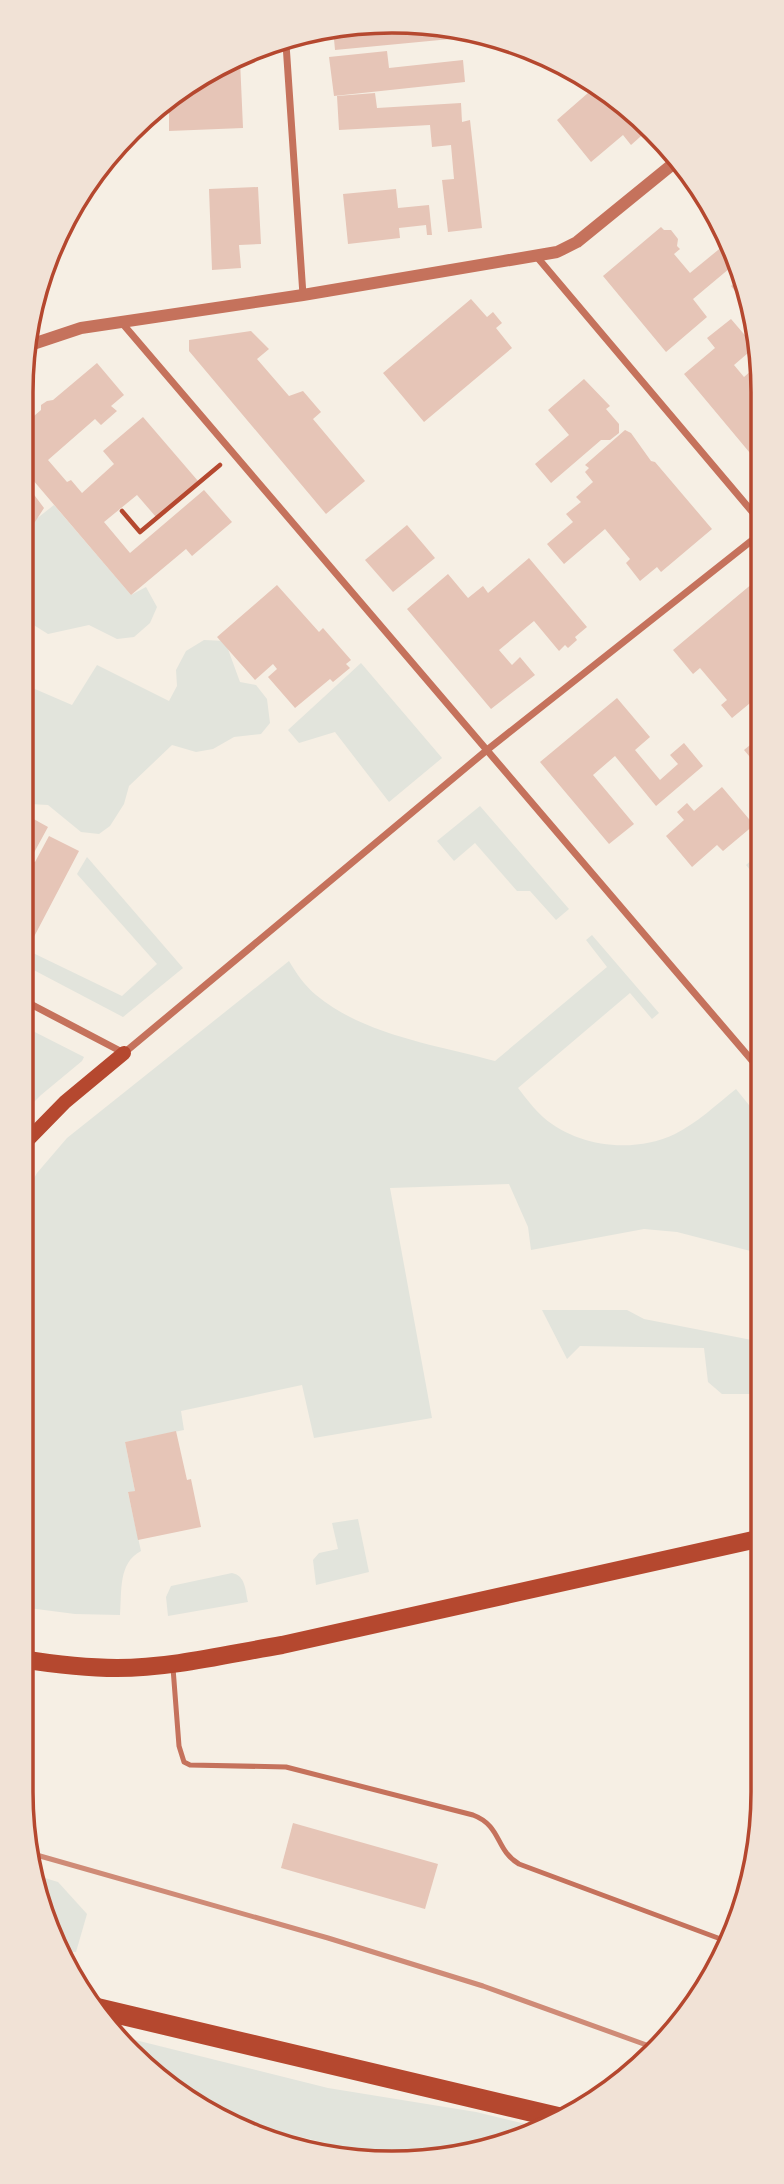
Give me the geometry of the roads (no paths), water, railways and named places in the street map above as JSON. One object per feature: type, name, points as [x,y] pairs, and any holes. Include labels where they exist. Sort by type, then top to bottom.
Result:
[{"type":"highway","points":[[108,2011],[548,2115]]},
{"type":"main road","points":[[33,1135],[65,1102],[124,1053]]},
{"type":"main road","points":[[33,1661],[81,1667],[119,1668],[172,1663],[282,1645],[751,1542]]},
{"type":"street","points":[[286,49],[303,295]]},
{"type":"street","points":[[36,343],[81,328],[303,295],[557,252],[577,242],[671,166]]},
{"type":"street","points":[[537,257],[751,510]]},
{"type":"street","points":[[122,323],[751,1058]]},
{"type":"street","points":[[33,1005],[124,1053],[487,750],[751,541]]},
{"type":"lane","points":[[172,1663],[179,1746],[184,1762],[190,1765],[286,1767],[473,1815],[490,1824],[504,1851],[519,1864],[719,1938]]},
{"type":"railway","points":[[39,1856],[328,1938],[483,1986],[647,2045]]}]
